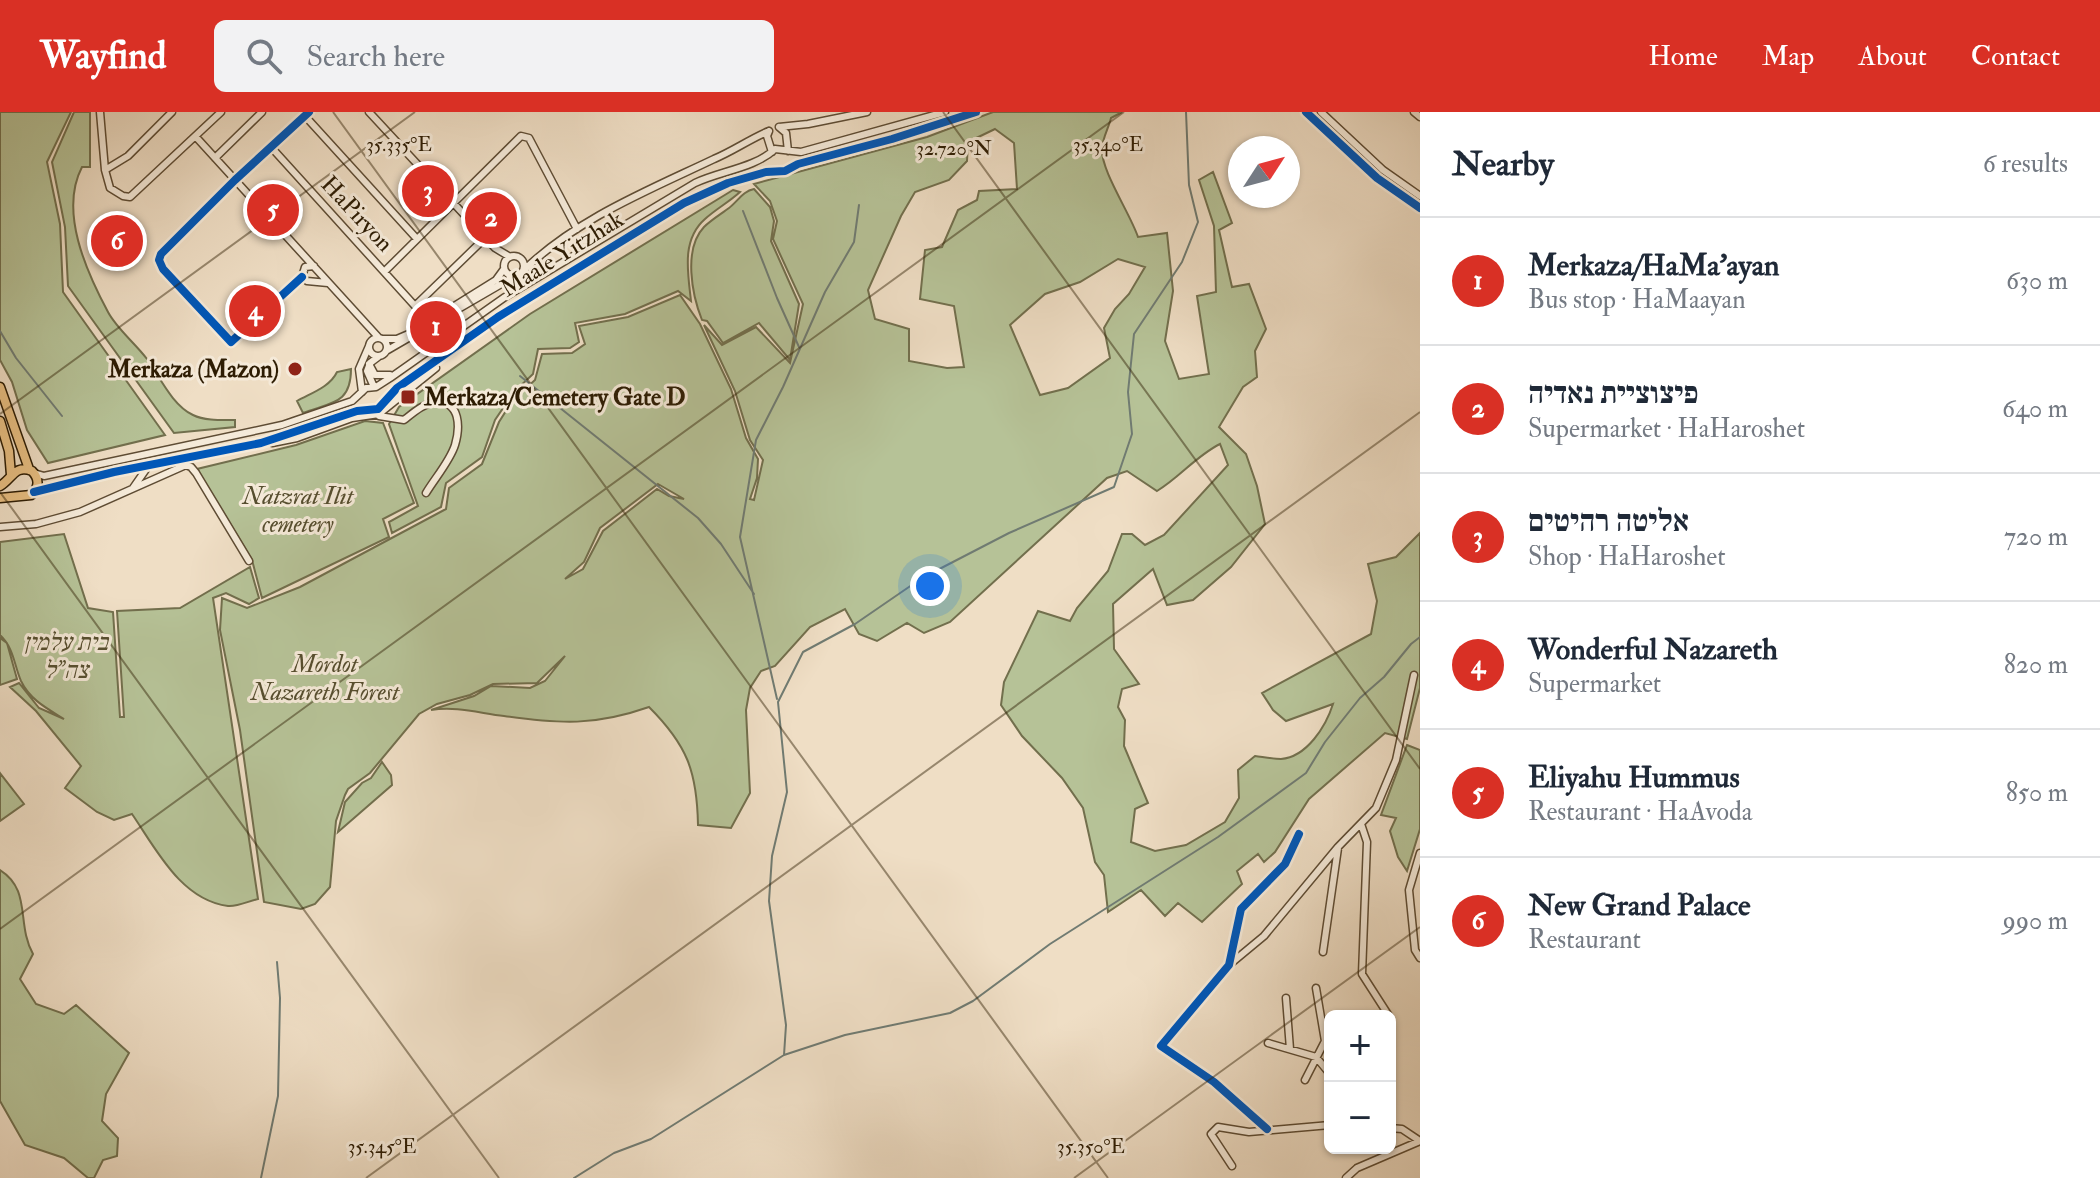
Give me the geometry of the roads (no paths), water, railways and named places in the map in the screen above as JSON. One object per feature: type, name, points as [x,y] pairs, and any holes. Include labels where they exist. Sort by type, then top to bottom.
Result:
[{"type":"main road","points":[[0,387],[24,459],[38,484],[34,492],[22,497],[0,498]]},
{"type":"main road","points":[[0,421],[9,451],[11,490],[22,497]]},
{"type":"main road","points":[[0,486],[22,468],[32,471]]},
{"type":"street","points":[[100,112],[105,170],[110,188],[130,197],[221,112]]},
{"type":"street","points":[[105,170],[128,156],[172,112]]},
{"type":"street","points":[[215,158],[262,112]]},
{"type":"street","points":[[369,112],[495,248],[507,273],[515,276]]},
{"type":"street","points":[[787,137],[794,129],[808,124],[837,115],[867,112]]},
{"type":"street","points":[[771,153],[780,148],[801,152],[945,112]]},
{"type":"street","points":[[769,131],[769,164],[778,172],[915,133],[976,112]]},
{"type":"street","points":[[1306,112],[1377,178],[1420,208]]},
{"type":"street","points":[[1321,112],[1383,170],[1420,196]]},
{"type":"street","points":[[1414,112],[1420,117]]},
{"type":"street","points":[[314,266],[305,267],[302,277],[231,342],[159,263],[161,254],[307,114],[417,239]]},
{"type":"street","points":[[373,413],[384,402],[382,392],[367,375],[369,364],[383,354],[523,271],[577,229],[670,177],[705,164],[779,127],[808,124]]},
{"type":"street","points":[[779,127],[787,137],[793,162],[789,169]]},
{"type":"street","points":[[385,271],[521,136],[529,138],[577,229]]},
{"type":"street","points":[[196,137],[365,325],[381,338],[387,346],[383,354]]},
{"type":"street","points":[[755,138],[762,137],[768,141]]},
{"type":"street","name":"HaPiryon","points":[[271,147],[415,306],[485,238]]},
{"type":"street","name":"Maale Yitzhak","points":[[375,387],[498,302],[678,192],[710,176],[763,160],[771,153]]},
{"type":"street","name":"Maale Yitzhak","points":[[384,402],[397,388],[512,308],[692,199],[728,183],[766,172],[778,172]]},
{"type":"street","points":[[495,248],[523,261],[523,271]]},
{"type":"street","points":[[369,345],[381,338],[397,339],[411,333],[496,280],[514,256],[533,255],[547,250]]},
{"type":"street","points":[[302,277],[307,281],[328,283]]},
{"type":"street","points":[[365,325],[370,334],[359,369],[361,403],[373,413]]},
{"type":"street","points":[[373,413],[385,410],[469,339]]},
{"type":"street","points":[[369,345],[373,354],[383,354]]},
{"type":"street","points":[[369,364],[379,377],[397,373]]},
{"type":"street","points":[[32,471],[44,476],[258,431],[324,412],[352,401],[366,388],[375,387]]},
{"type":"street","points":[[393,401],[391,414],[397,419]]},
{"type":"street","points":[[34,492],[250,445],[299,432],[357,411],[404,420],[420,408],[437,402],[452,407],[459,425],[455,447],[426,493]]},
{"type":"street","points":[[127,493],[149,465]]},
{"type":"street","points":[[0,527],[60,518],[127,493],[176,469],[191,467],[249,561]]},
{"type":"street","points":[[1267,1129],[1214,1082],[1161,1046],[1229,965],[1264,936],[1338,847],[1376,808],[1396,760],[1414,675]]},
{"type":"street","points":[[1361,824],[1367,842],[1362,974],[1385,1010]]},
{"type":"street","points":[[1229,965],[1241,909],[1285,864],[1299,834]]},
{"type":"street","points":[[1323,952],[1338,847]]},
{"type":"street","points":[[1420,853],[1409,890],[1415,950],[1420,958]]},
{"type":"street","points":[[1305,1080],[1325,1041],[1316,988]]},
{"type":"street","points":[[1286,998],[1290,1049]]},
{"type":"street","points":[[1268,1043],[1316,1057],[1324,1067]]},
{"type":"street","points":[[1232,1166],[1211,1134],[1218,1127],[1249,1132],[1324,1125]]},
{"type":"street","points":[[1396,1128],[1420,1141]]},
{"type":"street","points":[[1346,1178],[1357,1168],[1420,1141]]},
{"type":"waterway","points":[[784,1055],[786,1025],[769,901],[772,856],[787,792],[778,702],[803,652],[855,624],[922,578],[1009,533],[1114,487],[1132,434],[1128,392],[1134,334],[1182,262],[1198,222],[1189,185],[1186,112]]},
{"type":"waterway","points":[[777,699],[740,537],[756,440],[825,292],[854,242],[859,205]]},
{"type":"waterway","points":[[743,211],[799,347]]},
{"type":"waterway","points":[[0,331],[16,358],[62,416]]},
{"type":"waterway","points":[[520,376],[698,518],[721,544],[754,594]]},
{"type":"waterway","points":[[574,1178],[614,1153],[651,1139],[784,1055],[845,1035],[950,1013],[973,1001],[1050,944],[1218,837],[1306,773],[1325,742],[1360,698],[1420,637]]},
{"type":"waterway","points":[[261,1178],[278,1096],[280,998],[277,962]]},
{"type":"place","name":"אליטה רהיטים","points":[[428,191]]},
{"type":"place","name":"Eliyahu Hummus","points":[[273,210]]},
{"type":"place","name":"פיצוציית נאדיה","points":[[491,218]]},
{"type":"place","name":"New Grand Palace","points":[[117,241]]},
{"type":"place","name":"Wonderful Nazareth","points":[[255,311]]},
{"type":"place","name":"Merkaza/HaMa'ayan","points":[[436,327]]},
{"type":"place","name":"Merkaza (Mazon)","points":[[295,369]]},
{"type":"place","name":"Merkaza/Cemetery Gate D","points":[[408,397]]},
{"type":"park label","name":"Natzrat Ilit cemetery","points":[[298,510]]},
{"type":"park label","name":"בית עלמין צה\"ל","points":[[66,656]]},
{"type":"park label","name":"Mordot Nazareth Forest","points":[[325,678]]}]
